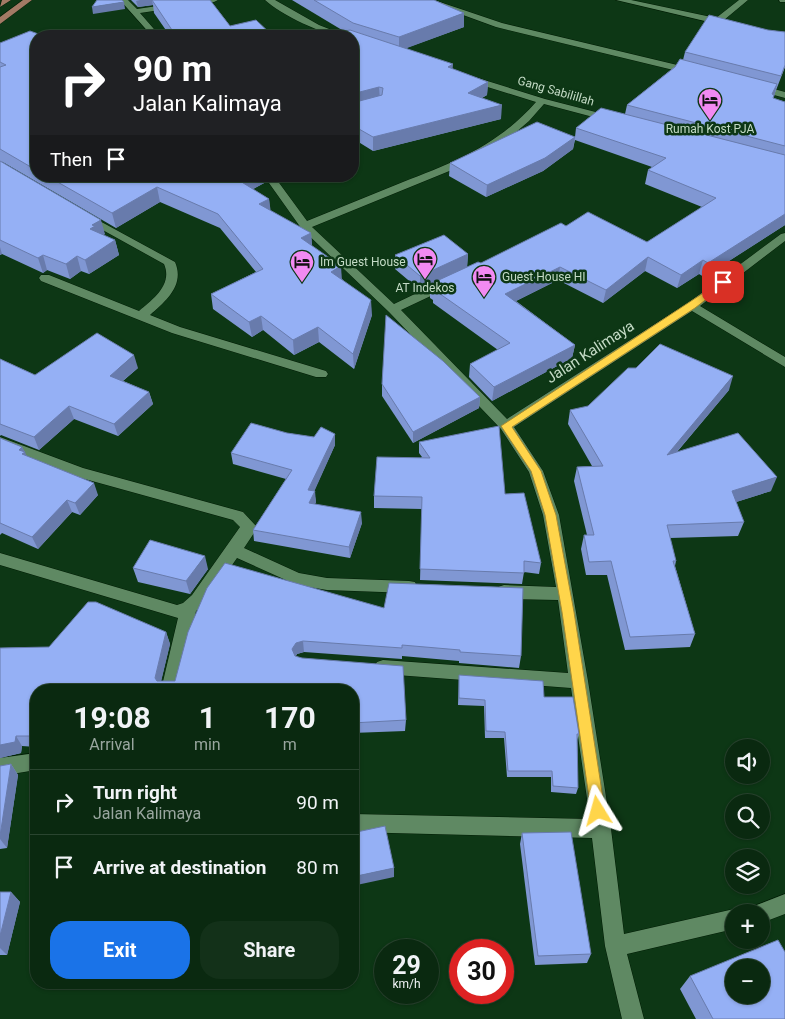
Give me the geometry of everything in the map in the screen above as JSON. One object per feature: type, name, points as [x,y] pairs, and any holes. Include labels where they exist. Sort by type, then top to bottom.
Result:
[{"type":"main road","points":[[0,5],[7,0]]},
{"type":"main road","points":[[0,21],[28,0]]},
{"type":"street","points":[[124,0],[150,30]]},
{"type":"street","points":[[134,12],[214,0]]},
{"type":"street","points":[[269,0],[325,30]]},
{"type":"street","points":[[426,0],[499,24],[708,75]]},
{"type":"street","points":[[620,0],[733,25]]},
{"type":"street","points":[[718,21],[744,0]]},
{"type":"street","name":"Gang Sabilillah","points":[[462,76],[542,101],[626,123]]},
{"type":"street","points":[[746,85],[785,95]]},
{"type":"street","points":[[305,226],[465,161],[498,142],[526,119],[542,101]]},
{"type":"street","points":[[273,182],[305,226],[392,309],[506,426],[536,471],[551,515],[565,594],[601,829],[614,946],[633,1019]]},
{"type":"street","points":[[74,210],[169,262],[174,269],[174,278],[169,290],[140,317]]},
{"type":"street","name":"Jalan Kalimaya","points":[[506,426],[692,306],[785,236]]},
{"type":"street","points":[[392,309],[462,276]]},
{"type":"street","points":[[44,278],[140,317],[218,344],[321,374]]},
{"type":"street","points":[[692,306],[784,360]]},
{"type":"street","points":[[0,442],[79,472],[238,516],[248,526],[234,550],[198,600],[189,608],[176,612],[0,559]]},
{"type":"street","points":[[234,550],[297,579],[327,584],[426,588]]},
{"type":"street","points":[[486,591],[565,594]]},
{"type":"street","points":[[171,684],[189,608]]},
{"type":"street","points":[[363,666],[579,682]]},
{"type":"street","points":[[0,767],[30,763]]},
{"type":"street","points":[[359,823],[601,829]]},
{"type":"street","points":[[770,910],[785,904]]},
{"type":"street","points":[[614,946],[725,921]]},
{"type":"building","points":[[97,0],[122,0],[124,2],[92,7]]},
{"type":"building","points":[[152,0],[210,0],[230,26],[256,20],[267,30],[172,30]]},
{"type":"building","points":[[314,0],[434,0],[464,13],[399,37],[353,23]]},
{"type":"building","points":[[709,15],[768,30],[785,32],[785,65],[781,76],[685,52]]},
{"type":"building","points":[[30,31],[30,166],[0,149],[0,67],[6,65],[0,62],[0,43]]},
{"type":"building","points":[[359,33],[453,64],[448,67],[488,82],[468,93],[502,105],[373,137],[359,129],[359,101],[382,95],[383,88],[379,87],[359,92]]},
{"type":"building","points":[[680,59],[777,84],[772,94],[774,95],[773,98],[785,102],[785,146],[627,105],[675,67]]},
{"type":"building","points":[[601,108],[785,155],[785,214],[708,263],[703,260],[681,275],[648,257],[606,290],[560,267],[505,294],[575,345],[494,387],[470,364],[510,343],[433,289],[435,288],[430,284],[478,262],[481,263],[561,223],[566,226],[588,212],[647,242],[716,198],[648,170],[666,158],[576,128]]},
{"type":"building","points":[[537,122],[575,137],[545,158],[487,185],[450,163]]},
{"type":"building","points":[[0,161],[30,179],[30,182],[36,182],[101,220],[92,225],[95,226],[90,229],[115,240],[85,260],[77,256],[66,264],[43,255],[38,258],[0,240]]},
{"type":"building","points":[[58,182],[242,182],[269,199],[259,204],[311,233],[301,238],[341,266],[331,272],[371,300],[353,354],[318,327],[293,340],[261,316],[249,322],[211,294],[263,269],[218,214],[157,187],[112,213]]},
{"type":"building","points":[[444,235],[468,254],[420,276],[395,255]]},
{"type":"building","points":[[386,315],[443,361],[480,397],[413,432],[382,384]]},
{"type":"building","points":[[97,333],[134,355],[110,376],[149,392],[114,424],[69,406],[34,437],[0,424],[0,359],[35,375]]},
{"type":"building","points":[[660,344],[733,376],[667,455],[738,433],[777,477],[732,491],[744,522],[667,525],[676,561],[673,561],[695,634],[630,637],[611,561],[589,562],[584,535],[594,535],[577,467],[603,466],[570,410],[588,406],[628,368],[636,368]]},
{"type":"building","points":[[251,423],[287,433],[314,437],[321,427],[335,434],[308,490],[315,491],[309,503],[361,512],[349,547],[253,530],[292,470],[231,453]]},
{"type":"building","points":[[499,426],[505,494],[524,493],[541,563],[524,561],[524,573],[420,569],[422,497],[374,496],[377,457],[430,458],[419,442]]},
{"type":"building","points":[[0,438],[22,447],[19,450],[25,452],[22,454],[94,483],[75,503],[67,500],[32,537],[0,523]]},
{"type":"building","points":[[150,540],[205,556],[186,581],[133,568]]},
{"type":"building","points":[[225,563],[384,608],[389,583],[523,588],[521,656],[460,652],[460,650],[402,645],[402,648],[303,641],[296,643],[292,649],[295,656],[302,658],[403,666],[406,720],[359,723],[359,684],[30,684],[30,736],[16,736],[15,742],[0,745],[0,648],[49,647],[88,602],[96,602],[166,632],[155,678],[157,681],[175,681],[188,632],[207,588]]},
{"type":"building","points":[[459,675],[543,681],[544,697],[573,697],[579,734],[577,734],[578,788],[553,786],[552,771],[508,771],[505,732],[486,731],[485,700],[459,698]]},
{"type":"building","points":[[11,764],[0,836],[0,766]]},
{"type":"building","points":[[385,826],[394,868],[359,876],[359,832]]},
{"type":"building","points":[[571,832],[591,954],[538,956],[522,833]]},
{"type":"building","points":[[0,892],[11,892],[0,936]]},
{"type":"building","points":[[778,940],[785,952],[785,1019],[713,1019],[690,976],[725,962],[725,1004],[770,1004],[770,959],[732,959],[756,949],[770,949],[770,943]]},
{"type":"place","name":"Rumah Kost PJA","points":[[710,121]]},
{"type":"place","name":"AT Indekos","points":[[425,280]]},
{"type":"place","name":"Im Guest House","points":[[302,283]]},
{"type":"place","name":"Guest House HI","points":[[484,298]]},
{"type":"route","points":[[598,811],[568,612],[551,515],[536,471],[506,426],[692,306],[723,282]]}]
